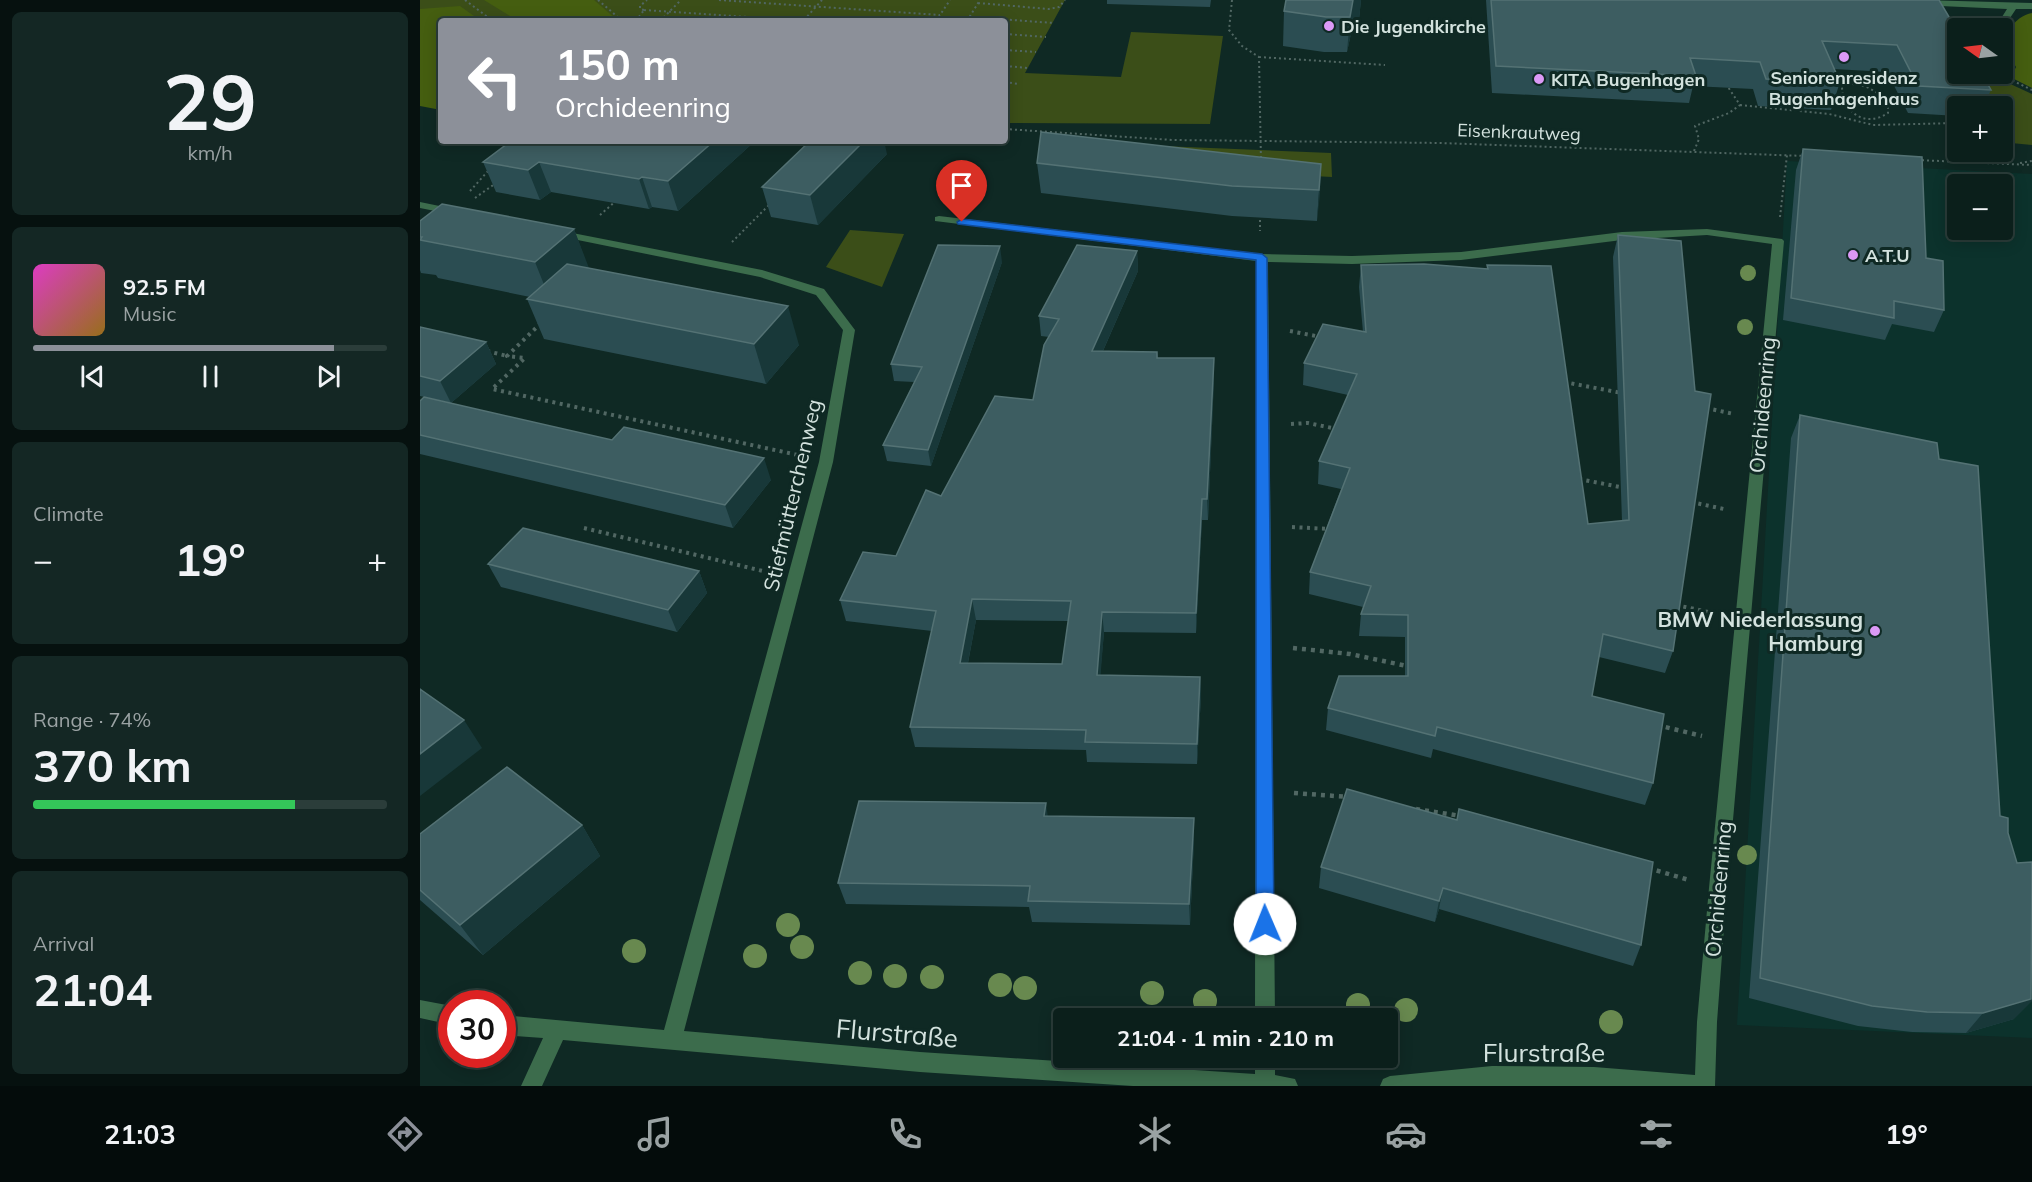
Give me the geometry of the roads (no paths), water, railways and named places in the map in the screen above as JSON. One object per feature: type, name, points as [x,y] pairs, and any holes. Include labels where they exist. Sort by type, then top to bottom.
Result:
[{"type":"street","points":[[1913,3],[2032,6]]},
{"type":"street","points":[[2006,18],[2013,6]]},
{"type":"street","points":[[420,205],[462,209]]},
{"type":"street","points":[[939,219],[1262,258],[1266,1008]]},
{"type":"street","name":"Stiefmütterchenweg","points":[[543,230],[762,274],[820,292],[849,330],[826,462],[670,1041]]},
{"type":"street","name":"Orchideenring","points":[[1262,258],[1352,260],[1461,256],[1622,236],[1707,232],[1778,241],[1718,888],[1707,1022],[1705,1086]]},
{"type":"street","points":[[420,1009],[438,1013]]},
{"type":"street","name":"Flurstraße","points":[[516,1027],[1002,1068],[1288,1086]]},
{"type":"street","points":[[531,1086],[556,1032]]},
{"type":"street","points":[[1265,1068],[1265,1084]]},
{"type":"street","name":"Flurstraße","points":[[1390,1086],[1492,1076],[1594,1077],[1698,1086]]},
{"type":"place","name":"Die Jugendkirche","points":[[1329,26]]},
{"type":"place","name":"Seniorenresidenz Bugenhagenhaus","points":[[1844,57]]},
{"type":"place","name":"KITA Bugenhagen","points":[[1539,79]]},
{"type":"place","name":"A.T.U","points":[[1853,255]]},
{"type":"place","name":"BMW Niederlassung Hamburg","points":[[1875,631]]}]
